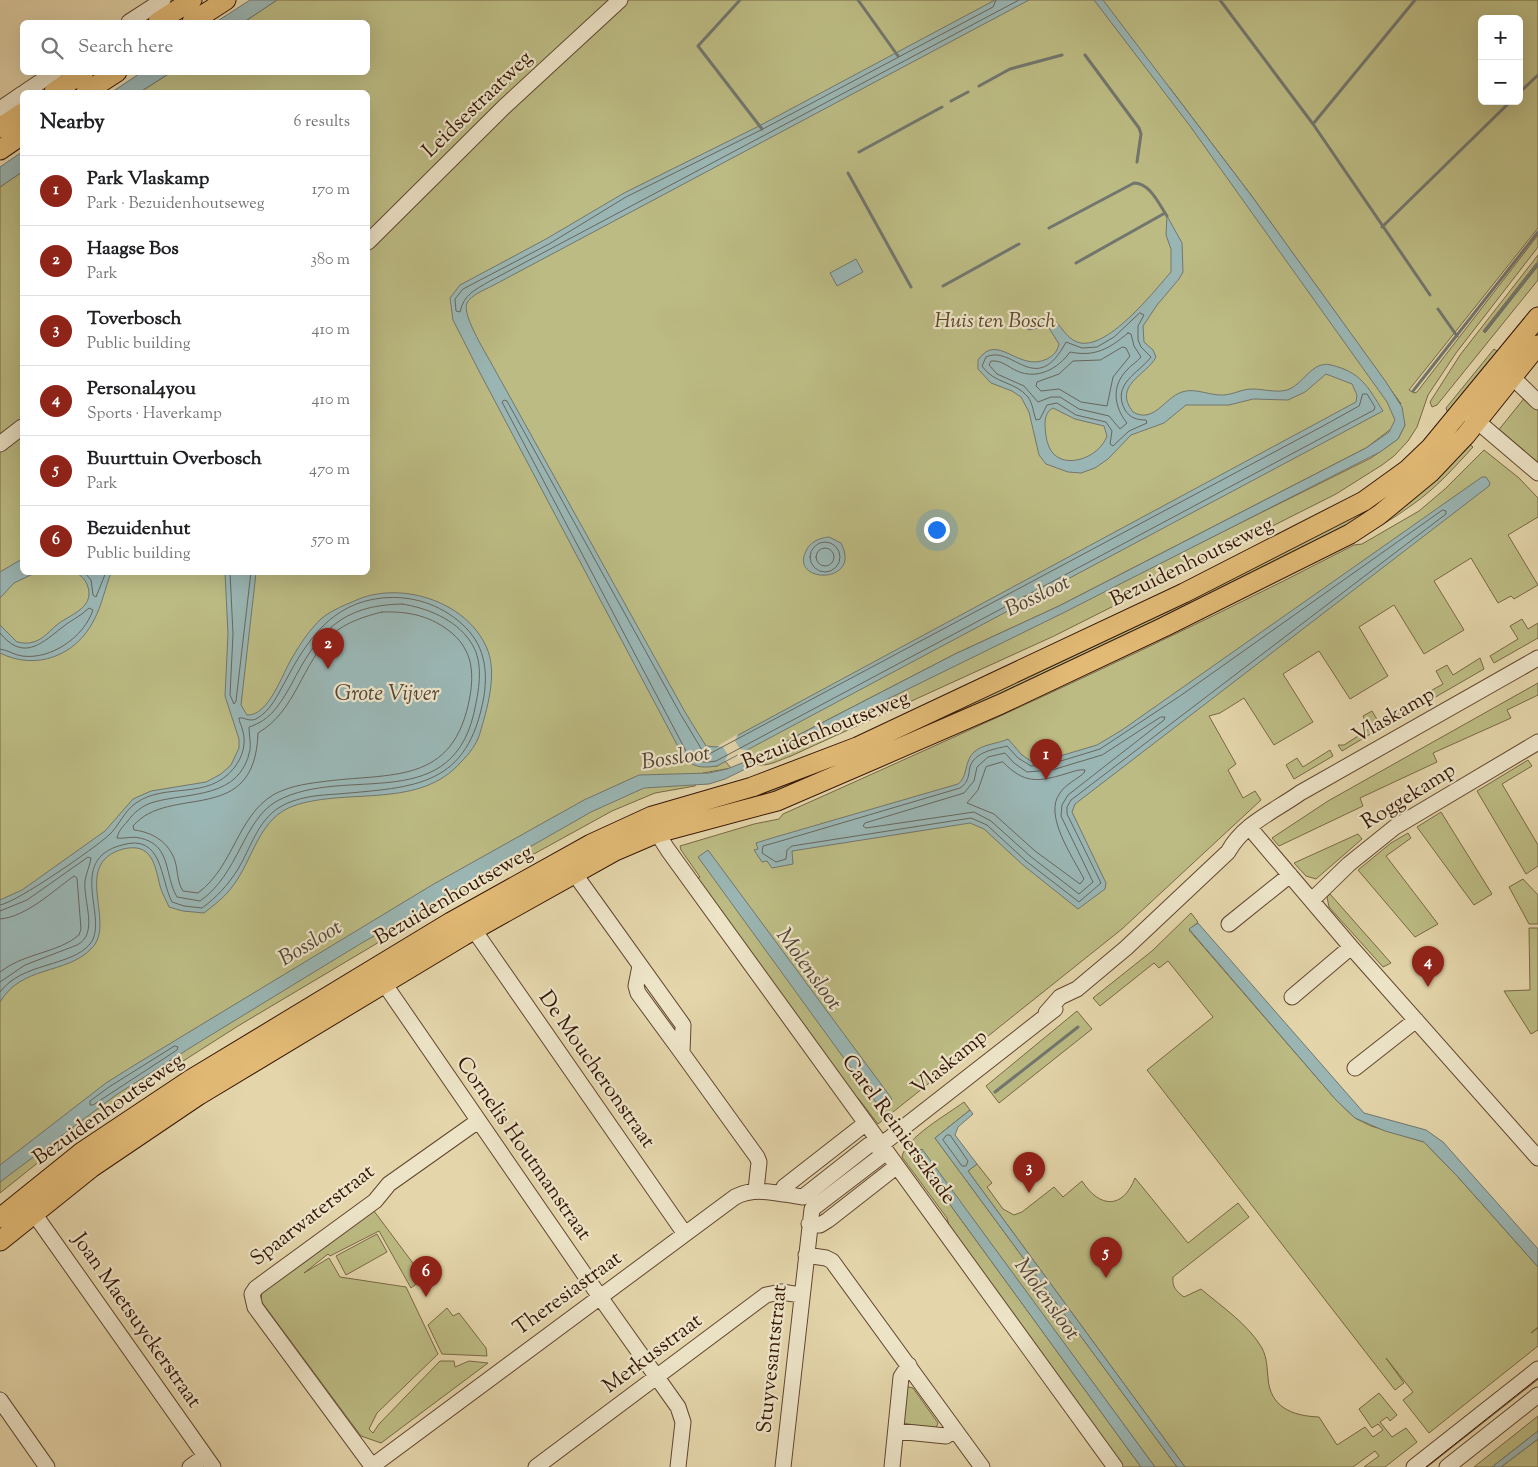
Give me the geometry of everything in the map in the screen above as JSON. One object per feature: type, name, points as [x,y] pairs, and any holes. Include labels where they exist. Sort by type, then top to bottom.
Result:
[{"type":"main road","points":[[161,20],[192,0]]},
{"type":"main road","points":[[195,20],[226,0]]},
{"type":"main road","points":[[57,90],[80,75]]},
{"type":"main road","points":[[89,90],[112,75]]},
{"type":"main road","points":[[0,128],[20,114]]},
{"type":"main road","points":[[0,150],[20,136]]},
{"type":"main road","name":"Bezuidenhoutseweg","points":[[0,1218],[29,1206],[91,1168],[379,976],[565,858],[616,830],[758,806],[811,787],[1001,704],[1318,552],[1367,523],[1409,492],[1452,450],[1470,415],[1506,371],[1538,317]]},
{"type":"main road","name":"Bezuidenhoutseweg","points":[[1506,371],[1538,345]]},
{"type":"main road","name":"Bezuidenhoutseweg","points":[[379,976],[474,930],[574,873],[630,844],[654,824]]},
{"type":"main road","name":"Bezuidenhoutseweg","points":[[0,1241],[29,1206]]},
{"type":"street","points":[[132,20],[163,0]]},
{"type":"street","name":"Leidsestraatweg","points":[[370,240],[504,106],[620,0]]},
{"type":"street","points":[[28,90],[51,75]]},
{"type":"street","points":[[0,109],[20,96]]},
{"type":"street","points":[[1506,371],[1538,402]]},
{"type":"street","points":[[1470,415],[1538,473]]},
{"type":"street","points":[[0,444],[20,429]]},
{"type":"street","name":"Vlaskamp","points":[[881,1145],[1046,1013],[1064,993],[1077,989],[1126,948],[1228,852],[1240,847],[1251,830],[1268,821],[1272,813],[1300,793],[1538,658]]},
{"type":"street","name":"Roggekamp","points":[[1312,900],[1349,864],[1395,827],[1538,742]]},
{"type":"street","name":"Carel Reinierszkade","points":[[654,824],[881,1145],[1115,1467]]},
{"type":"street","points":[[1251,830],[1351,947],[1538,1158]]},
{"type":"street","points":[[574,873],[683,1025],[682,1053],[757,1157],[756,1190]]},
{"type":"street","points":[[1229,924],[1290,875]]},
{"type":"street","name":"De Moucheronstraat","points":[[474,930],[685,1234]]},
{"type":"street","points":[[1292,998],[1351,947]]},
{"type":"street","name":"Cornelis Houtmanstraat","points":[[379,976],[682,1415],[683,1422],[678,1467]]},
{"type":"street","points":[[1356,1068],[1416,1020]]},
{"type":"street","name":"Spaarwaterstraat","points":[[371,1466],[255,1306],[252,1294],[256,1288],[374,1200],[389,1184],[478,1121]]},
{"type":"street","points":[[783,1194],[784,1188],[866,1123]]},
{"type":"street","points":[[811,1217],[880,1157],[881,1145],[868,1145],[803,1196],[811,1217],[820,1225],[897,1166]]},
{"type":"street","name":"Theresiastraat","points":[[371,1466],[735,1197],[746,1191],[756,1190],[803,1196]]},
{"type":"street","name":"Joan Maetsuyckerstraat","points":[[29,1206],[209,1461]]},
{"type":"street","name":"Stuyvesantstraat","points":[[783,1467],[811,1217]]},
{"type":"street","points":[[806,1255],[826,1258],[832,1261],[982,1467]]},
{"type":"street","name":"Merkusstraat","points":[[536,1467],[766,1295],[781,1292],[801,1295]]},
{"type":"street","points":[[892,1467],[901,1377],[908,1365]]},
{"type":"street","points":[[1414,1467],[1538,1369]]},
{"type":"street","points":[[1447,1467],[1538,1395]]},
{"type":"street","points":[[0,1400],[48,1467]]},
{"type":"street","points":[[896,1430],[946,1436],[954,1430]]},
{"type":"street","points":[[190,1467],[209,1461]]},
{"type":"green space","name":"Huis ten Bosch","points":[[277,0],[995,0],[990,3],[1021,0],[1538,0],[1538,228],[1409,390],[1414,393],[1417,392],[1538,235],[1538,247],[1456,353],[1428,395],[1417,427],[1408,441],[1394,456],[1382,465],[1336,494],[1054,636],[791,756],[765,765],[756,764],[1371,458],[1398,439],[1405,425],[1391,429],[1366,448],[1059,606],[955,654],[752,759],[746,761],[746,749],[759,742],[708,766],[717,766],[725,761],[731,768],[703,773],[695,786],[655,793],[612,811],[443,904],[238,1026],[144,1086],[70,1137],[0,1193],[0,187],[20,173],[20,575],[370,575],[370,90],[143,90],[167,75],[370,75],[370,20],[247,20]],"holes":[[[1169,87],[1251,195],[1401,404]]]},
{"type":"green space","points":[[1538,255],[1538,261],[1483,331],[1485,333],[1538,266],[1538,280],[1437,405],[1432,407],[1430,402],[1460,355]]},
{"type":"green space","points":[[1494,349],[1504,356],[1454,417],[1446,408]]},
{"type":"green space","points":[[1526,396],[1538,409],[1538,466],[1497,432]]},
{"type":"green space","points":[[1452,429],[1459,435],[1427,471],[1339,533],[991,702],[764,797],[762,791],[1305,538]]},
{"type":"green space","points":[[1465,440],[1473,447],[1444,478],[1420,499],[1371,531],[1298,569]]},
{"type":"green space","points":[[1484,450],[1519,478],[1538,498],[1538,517],[1508,535],[1538,585],[1514,599],[1511,596],[1498,603],[1471,558],[1434,581],[1464,630],[1424,654],[1394,605],[1359,627],[1388,676],[1350,699],[1319,651],[1283,674],[1313,722],[1274,745],[1244,698],[1220,713],[1209,716],[1236,764],[1228,770],[1243,798],[1255,791],[1261,800],[1122,929],[878,1124],[858,1098],[855,1100],[694,879],[700,877],[680,846],[754,824],[779,819],[783,814],[1070,684],[1213,616],[1354,545],[1362,544],[1419,511],[1445,489]]},
{"type":"green space","points":[[1522,619],[1528,629],[1538,623],[1538,638],[1494,663],[1490,656],[1518,639],[1510,626]]},
{"type":"green space","points":[[1480,658],[1484,669],[1420,706],[1416,699],[1443,684],[1436,671],[1447,665],[1453,675]]},
{"type":"green space","points":[[1538,683],[1538,695],[1507,710],[1511,718],[1433,753],[1437,762],[1360,798],[1363,806],[1279,846],[1272,838],[1328,801]]},
{"type":"green space","points":[[1405,705],[1409,711],[1342,751],[1338,745],[1344,745],[1369,729],[1363,716],[1372,711],[1378,721]]},
{"type":"green space","points":[[1330,750],[1333,756],[1294,779],[1286,765],[1297,758],[1303,767]]},
{"type":"green space","points":[[1528,760],[1532,766],[1502,784],[1538,845],[1538,866],[1526,874],[1477,791]]},
{"type":"green space","points":[[1441,812],[1492,894],[1474,905],[1417,827]]},
{"type":"green space","points":[[1408,833],[1411,838],[1386,856],[1438,924],[1415,937],[1358,870],[1391,843]]},
{"type":"green space","points":[[1358,834],[1362,839],[1316,879],[1306,876],[1294,863]]},
{"type":"green space","points":[[1523,879],[1538,895],[1538,924],[1529,924],[1509,887]]},
{"type":"green space","points":[[1330,894],[1391,963],[1383,967],[1329,907],[1327,897]]},
{"type":"green space","points":[[1191,913],[1198,922],[1189,930],[1336,1100],[1355,1118],[1371,1126],[1424,1142],[1458,1177],[1538,1267],[1538,1327],[1531,1333],[1538,1328],[1538,1346],[1429,1433],[1403,1400],[1413,1392],[1386,1358],[1404,1383],[1395,1390],[1147,1070],[1213,1017],[1168,961],[1159,968],[1154,963],[1100,1006],[1093,998],[1152,951]]},
{"type":"green space","points":[[1529,928],[1538,928],[1538,1030],[1531,1034],[1504,991],[1530,990]]},
{"type":"green space","points":[[1077,1011],[1092,1029],[999,1103],[986,1086]]},
{"type":"green space","points":[[964,1102],[970,1110],[935,1138],[1177,1467],[1155,1467],[921,1149],[914,1155],[1141,1467],[1122,1467],[950,1229],[947,1218],[902,1157],[905,1150],[919,1134]]},
{"type":"green space","points":[[977,1164],[992,1183],[987,1187],[1003,1209],[1014,1215],[1022,1212],[1054,1187],[1063,1197],[1082,1181],[1096,1197],[1111,1202],[1118,1200],[1130,1188],[1135,1178],[1188,1243],[1238,1203],[1249,1217],[1173,1277],[1173,1284],[1177,1291],[1184,1297],[1201,1289],[1250,1331],[1262,1348],[1266,1359],[1270,1388],[1278,1403],[1284,1408],[1300,1415],[1319,1417],[1337,1445],[1365,1427],[1373,1437],[1383,1430],[1378,1424],[1372,1428],[1359,1409],[1379,1393],[1397,1415],[1390,1421],[1387,1417],[1380,1422],[1392,1437],[1406,1428],[1417,1442],[1385,1467],[1364,1467],[1379,1456],[1375,1451],[1353,1467],[1185,1467],[968,1171]]},
{"type":"green space","points":[[374,1211],[424,1278],[411,1288],[379,1231],[330,1256],[328,1254],[304,1273],[329,1258],[340,1277],[406,1287],[438,1354],[377,1413],[369,1429],[373,1433],[379,1424],[440,1361],[454,1361],[455,1367],[469,1361],[488,1363],[381,1443],[361,1436],[261,1301],[262,1292]]},
{"type":"green space","points":[[377,1234],[387,1252],[346,1275],[336,1256]]},
{"type":"green space","points":[[447,1308],[453,1316],[459,1313],[486,1348],[487,1356],[442,1354],[428,1325]]},
{"type":"green space","points":[[909,1387],[913,1388],[938,1423],[936,1428],[904,1424],[906,1389]]},
{"type":"green space","points":[[1538,1416],[1538,1431],[1492,1467],[1474,1467]]},
{"type":"green space","points":[[1538,1439],[1538,1467],[1501,1467]]},
{"type":"water","points":[[250,0],[277,0],[247,20],[219,20]]},
{"type":"water","points":[[995,0],[1029,0],[482,291],[467,303],[468,317],[482,347],[685,712],[706,746],[716,747],[1356,402],[1357,395],[1352,384],[1326,374],[1305,392],[1288,400],[1253,399],[1229,405],[1186,405],[1164,423],[1131,435],[1108,459],[1095,468],[1081,473],[1068,472],[1046,464],[1039,455],[1029,412],[1021,397],[1012,391],[991,383],[978,369],[978,360],[986,352],[993,350],[1001,351],[1027,361],[1037,362],[1052,356],[1059,344],[1049,328],[1042,327],[1029,330],[1024,326],[1026,321],[1036,317],[1052,318],[1070,338],[1077,342],[1089,343],[1115,330],[1171,272],[1171,249],[1166,235],[1167,216],[1182,243],[1183,272],[1143,326],[1144,342],[1153,350],[1156,357],[1129,387],[1126,395],[1133,412],[1140,415],[1153,413],[1176,395],[1187,391],[1223,395],[1248,389],[1287,390],[1313,369],[1324,364],[1341,368],[1357,376],[1368,388],[1383,411],[717,766],[702,767],[694,765],[683,756],[480,373],[453,320],[450,298],[460,285],[546,239],[624,193],[759,126]],"holes":[[[1053,408],[1075,419],[1104,426],[1107,436],[1103,444],[1096,451],[1088,456],[1070,461],[1054,455],[1046,438],[1045,421],[1049,411]]]},
{"type":"water","points":[[1094,0],[1103,0],[1251,195],[1386,382],[1402,407],[1405,425],[1398,439],[1380,452],[1063,613],[725,779],[709,784],[644,788],[591,812],[360,944],[193,1046],[116,1095],[0,1182],[0,1165],[106,1083],[432,885],[584,800],[639,775],[709,773],[727,769],[752,759],[955,654],[1059,606],[1366,448],[1389,432],[1395,420],[1387,402],[1190,126]]},
{"type":"water","points":[[138,75],[167,75],[143,90],[115,90]]},
{"type":"water","points":[[20,153],[20,173],[0,187],[0,167]]},
{"type":"water","points":[[856,259],[863,272],[837,286],[830,273]]},
{"type":"water","points":[[1482,477],[1486,477],[1490,483],[1489,486],[1075,804],[1072,812],[1106,883],[1105,889],[1078,909],[1023,865],[984,829],[970,823],[792,851],[793,864],[772,868],[767,861],[762,862],[754,850],[758,849],[756,843],[958,784],[974,752],[1008,739],[1022,755],[1031,761],[1050,759],[1097,745],[1122,730]]},
{"type":"water","points":[[829,537],[841,543],[845,557],[842,567],[835,573],[825,575],[815,574],[807,570],[804,562],[806,551],[810,545],[822,538]]},
{"type":"water","points":[[20,560],[20,575],[31,575],[14,583],[0,598],[0,572]]},
{"type":"water","points":[[80,575],[110,575],[94,620],[77,643],[54,657],[41,660],[14,658],[0,653],[0,625],[17,642],[31,643],[43,637],[58,624],[80,610],[88,600],[89,594],[88,587]]},
{"type":"water","name":"Grote Vijver","points":[[225,575],[256,575],[241,705],[247,715],[262,709],[268,702],[302,642],[313,627],[326,615],[359,599],[377,594],[415,595],[434,600],[467,620],[479,634],[488,651],[492,671],[490,692],[477,741],[464,759],[444,777],[426,786],[405,792],[383,795],[317,800],[296,805],[283,811],[265,829],[240,876],[229,891],[204,913],[183,911],[169,907],[161,889],[154,863],[146,852],[133,848],[123,849],[108,857],[99,867],[97,895],[100,925],[98,938],[91,949],[69,963],[20,982],[9,990],[0,1002],[0,900],[22,890],[105,831],[133,799],[151,791],[206,782],[221,774],[231,765],[239,748],[239,739],[225,696],[228,634]]},
{"type":"water","points":[[708,850],[892,1099],[880,1108],[698,857]]},
{"type":"water","points":[[1198,923],[1364,1113],[1426,1130],[1443,1142],[1538,1249],[1538,1267],[1458,1177],[1424,1142],[1385,1131],[1355,1118],[1336,1100],[1189,929]]},
{"type":"water","points":[[970,1110],[973,1114],[958,1127],[955,1135],[977,1164],[968,1171],[1185,1467],[1177,1467],[935,1138]]},
{"type":"water","points":[[922,1149],[1155,1467],[1141,1467],[914,1155]]},
{"type":"water","points":[[1538,1431],[1538,1439],[1501,1467],[1492,1467]]},
{"type":"pier","points":[[738,734],[735,741],[740,749],[746,750],[725,761],[728,755],[723,747],[717,746]]},
{"type":"waterway","points":[[740,0],[698,46],[762,129]]},
{"type":"waterway","points":[[858,0],[898,56]]},
{"type":"waterway","points":[[1220,0],[1313,124],[1430,295]]},
{"type":"waterway","points":[[1313,124],[1415,0]]},
{"type":"waterway","points":[[979,86],[1010,69],[1062,55]]},
{"type":"waterway","points":[[1085,55],[1139,128],[1141,134],[1137,162]]},
{"type":"waterway","points":[[1523,89],[1538,75]]},
{"type":"waterway","points":[[951,101],[968,92]]},
{"type":"waterway","points":[[1382,227],[1507,105]]},
{"type":"waterway","points":[[859,152],[942,107]]},
{"type":"waterway","points":[[848,173],[911,287]]},
{"type":"waterway","points":[[1049,228],[1134,183],[1145,186],[1167,216]]},
{"type":"waterway","points":[[1076,263],[1165,213]]},
{"type":"waterway","points":[[1413,391],[1538,232]]},
{"type":"waterway","points":[[943,286],[1019,244]]},
{"type":"waterway","points":[[1485,331],[1538,264]]},
{"type":"waterway","points":[[1438,309],[1457,336]]},
{"type":"waterway","points":[[995,1092],[1078,1027]]},
{"type":"tram line","points":[[1426,1467],[1538,1378]]},
{"type":"place","name":"Haagse Bos","points":[[328,669]]},
{"type":"place","name":"Park Vlaskamp","points":[[1046,780]]},
{"type":"place","name":"Personal4you","points":[[1428,987]]},
{"type":"place","name":"Toverbosch","points":[[1029,1193]]},
{"type":"place","name":"Buurttuin Overbosch","points":[[1106,1278]]},
{"type":"place","name":"Bezuidenhut","points":[[426,1297]]},
{"type":"water label","name":"Bossloot","points":[[1038,597]]},
{"type":"water label","name":"Bossloot","points":[[676,759]]},
{"type":"water label","name":"Bossloot","points":[[311,944]]},
{"type":"water label","name":"Molensloot","points":[[808,970]]},
{"type":"water label","name":"Molensloot","points":[[1046,1300]]}]
